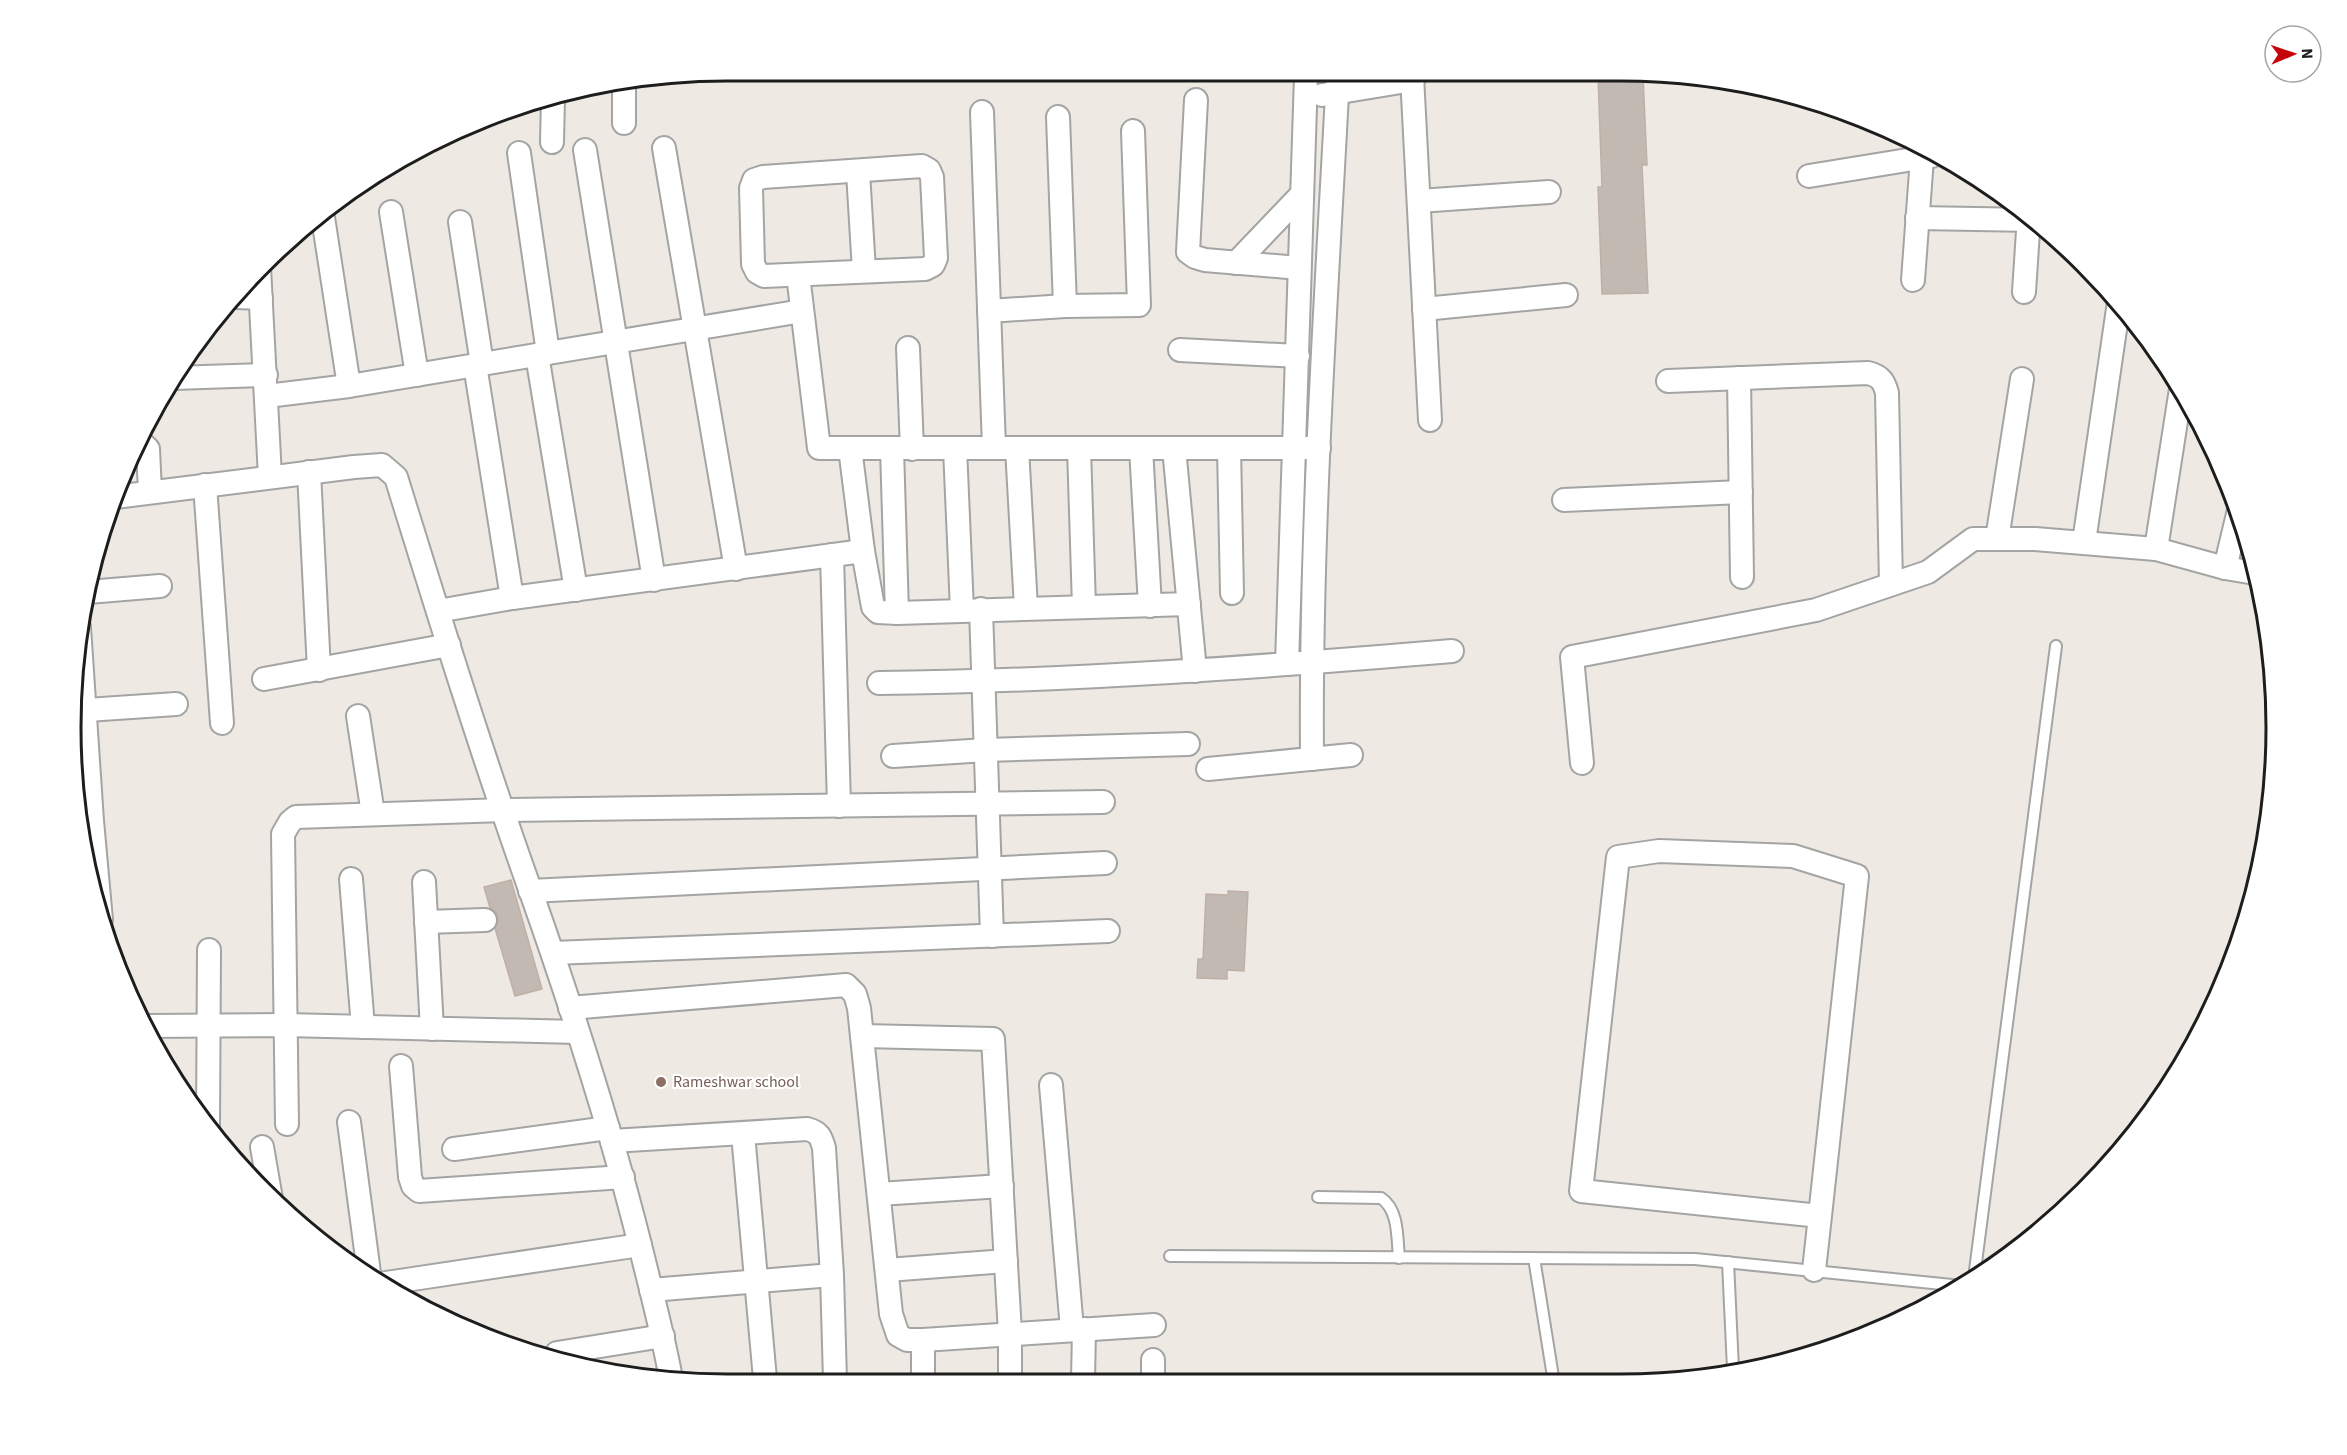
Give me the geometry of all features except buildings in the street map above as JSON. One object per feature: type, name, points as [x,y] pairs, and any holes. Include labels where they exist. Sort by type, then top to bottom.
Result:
[{"type":"street","points":[[1287,664],[1305,87],[1375,81]]},
{"type":"street","points":[[1413,81],[1430,420]]},
{"type":"street","points":[[1312,759],[1311,662],[1337,84]]},
{"type":"street","points":[[624,90],[624,123]]},
{"type":"street","points":[[1196,100],[1188,252],[1195,258],[1299,268]]},
{"type":"street","points":[[552,142],[553,105]]},
{"type":"street","points":[[982,112],[994,448]]},
{"type":"street","points":[[1058,117],[1065,306]]},
{"type":"street","points":[[989,311],[1065,306],[1140,305],[1133,131]]},
{"type":"street","points":[[664,148],[736,569]]},
{"type":"street","points":[[585,150],[654,580]]},
{"type":"street","points":[[519,153],[543,354],[576,590]]},
{"type":"street","points":[[1809,176],[1923,158]]},
{"type":"street","points":[[1913,280],[1917,218],[1927,159]]},
{"type":"street","points":[[922,166],[929,170],[932,177],[936,258],[933,265],[925,269],[864,271],[764,276],[757,272],[753,264],[751,188],[754,180],[922,166]]},
{"type":"street","points":[[858,172],[864,271]]},
{"type":"street","points":[[1419,201],[1549,192]]},
{"type":"street","points":[[1236,263],[1301,195]]},
{"type":"street","points":[[391,212],[417,375]]},
{"type":"street","points":[[1917,218],[2017,218]]},
{"type":"street","points":[[460,222],[512,598]]},
{"type":"street","points":[[324,223],[349,386]]},
{"type":"street","points":[[2024,292],[2030,228]]},
{"type":"street","points":[[798,275],[819,448],[1319,448]]},
{"type":"street","points":[[260,280],[270,477]]},
{"type":"street","points":[[1424,309],[1566,295]]},
{"type":"street","points":[[244,297],[261,298]]},
{"type":"street","points":[[183,379],[267,386],[349,386],[802,311]]},
{"type":"street","points":[[2084,542],[2117,315]]},
{"type":"street","points":[[897,614],[902,449],[908,348]]},
{"type":"street","points":[[1180,350],[1298,356]]},
{"type":"street","points":[[1668,381],[1868,373],[1878,375],[1885,383],[1887,393],[1891,584]]},
{"type":"street","points":[[1739,378],[1742,577]]},
{"type":"street","points":[[1997,539],[2022,379]]},
{"type":"street","points":[[2156,549],[2179,404]]},
{"type":"street","points":[[146,447],[148,449],[150,492]]},
{"type":"street","points":[[850,448],[862,551],[873,607],[878,612],[897,614],[1189,604]]},
{"type":"street","points":[[955,448],[972,610],[984,682],[992,936]]},
{"type":"street","points":[[1017,448],[1026,608]]},
{"type":"street","points":[[1079,448],[1084,607]]},
{"type":"street","points":[[1141,448],[1150,606]]},
{"type":"street","points":[[1174,448],[1195,671]]},
{"type":"street","points":[[1229,448],[1232,593]]},
{"type":"street","points":[[124,496],[382,465],[396,477],[530,891],[553,953],[610,1134],[663,1336],[670,1371]]},
{"type":"street","points":[[309,472],[319,669]]},
{"type":"street","points":[[205,485],[222,723]]},
{"type":"street","points":[[1564,500],[1741,492]]},
{"type":"street","points":[[2225,568],[2235,528]]},
{"type":"street","points":[[1582,763],[1572,657],[1816,610],[1928,572],[1973,540],[2035,538],[2156,549],[2247,572]]},
{"type":"street","points":[[438,611],[512,598],[862,551]]},
{"type":"street","points":[[831,555],[839,806]]},
{"type":"street","points":[[95,591],[160,586]]},
{"type":"street","points":[[264,679],[449,645]]},
{"type":"street","points":[[879,683],[984,682],[1195,671],[1452,651]]},
{"type":"street","points":[[81,710],[176,704]]},
{"type":"street","points":[[358,716],[373,814]]},
{"type":"street","points":[[893,756],[986,750],[1188,744]]},
{"type":"street","points":[[1208,769],[1351,755]]},
{"type":"street","points":[[287,1124],[283,834],[296,817],[504,810],[1103,802]]},
{"type":"street","points":[[1814,1270],[1820,1216],[1857,876],[1793,856],[1659,851],[1618,857],[1581,1191],[1820,1216]]},
{"type":"street","points":[[530,891],[1105,863]]},
{"type":"street","points":[[351,879],[363,1027]]},
{"type":"street","points":[[424,882],[432,1029]]},
{"type":"street","points":[[426,922],[485,920]]},
{"type":"street","points":[[553,953],[1108,931]]},
{"type":"street","points":[[208,1111],[209,950]]},
{"type":"street","points":[[570,1008],[846,985],[855,994],[859,1008],[891,1314],[898,1335],[907,1340],[923,1340],[1154,1325]]},
{"type":"street","points":[[155,1026],[286,1025],[577,1032]]},
{"type":"street","points":[[863,1036],[993,1039],[1010,1333],[1010,1374]]},
{"type":"street","points":[[401,1066],[410,1178],[413,1186],[419,1191],[623,1177]]},
{"type":"street","points":[[1051,1085],[1082,1374]]},
{"type":"street","points":[[349,1122],[368,1265]]},
{"type":"street","points":[[454,1149],[610,1134],[743,1134],[807,1129],[815,1131],[821,1136],[824,1148],[832,1275],[835,1374]]},
{"type":"street","points":[[743,1134],[765,1374]]},
{"type":"street","points":[[262,1147],[268,1183]]},
{"type":"street","points":[[879,1194],[1002,1186]]},
{"type":"street","points":[[395,1282],[640,1245]]},
{"type":"street","points":[[887,1269],[1006,1261]]},
{"type":"street","points":[[651,1290],[832,1275]]},
{"type":"street","points":[[563,1353],[663,1336]]},
{"type":"street","points":[[923,1340],[923,1374]]},
{"type":"lane","points":[[1975,1267],[2056,646]]},
{"type":"lane","points":[[1318,1197],[1381,1198],[1388,1202],[1393,1212],[1399,1258]]},
{"type":"lane","points":[[1170,1256],[1695,1259],[1947,1284]]},
{"type":"lane","points":[[1534,1258],[1553,1374]]},
{"type":"lane","points":[[1728,1262],[1732,1364]]},
{"type":"place","name":"Rameshwar school","points":[[661,1082]]}]
